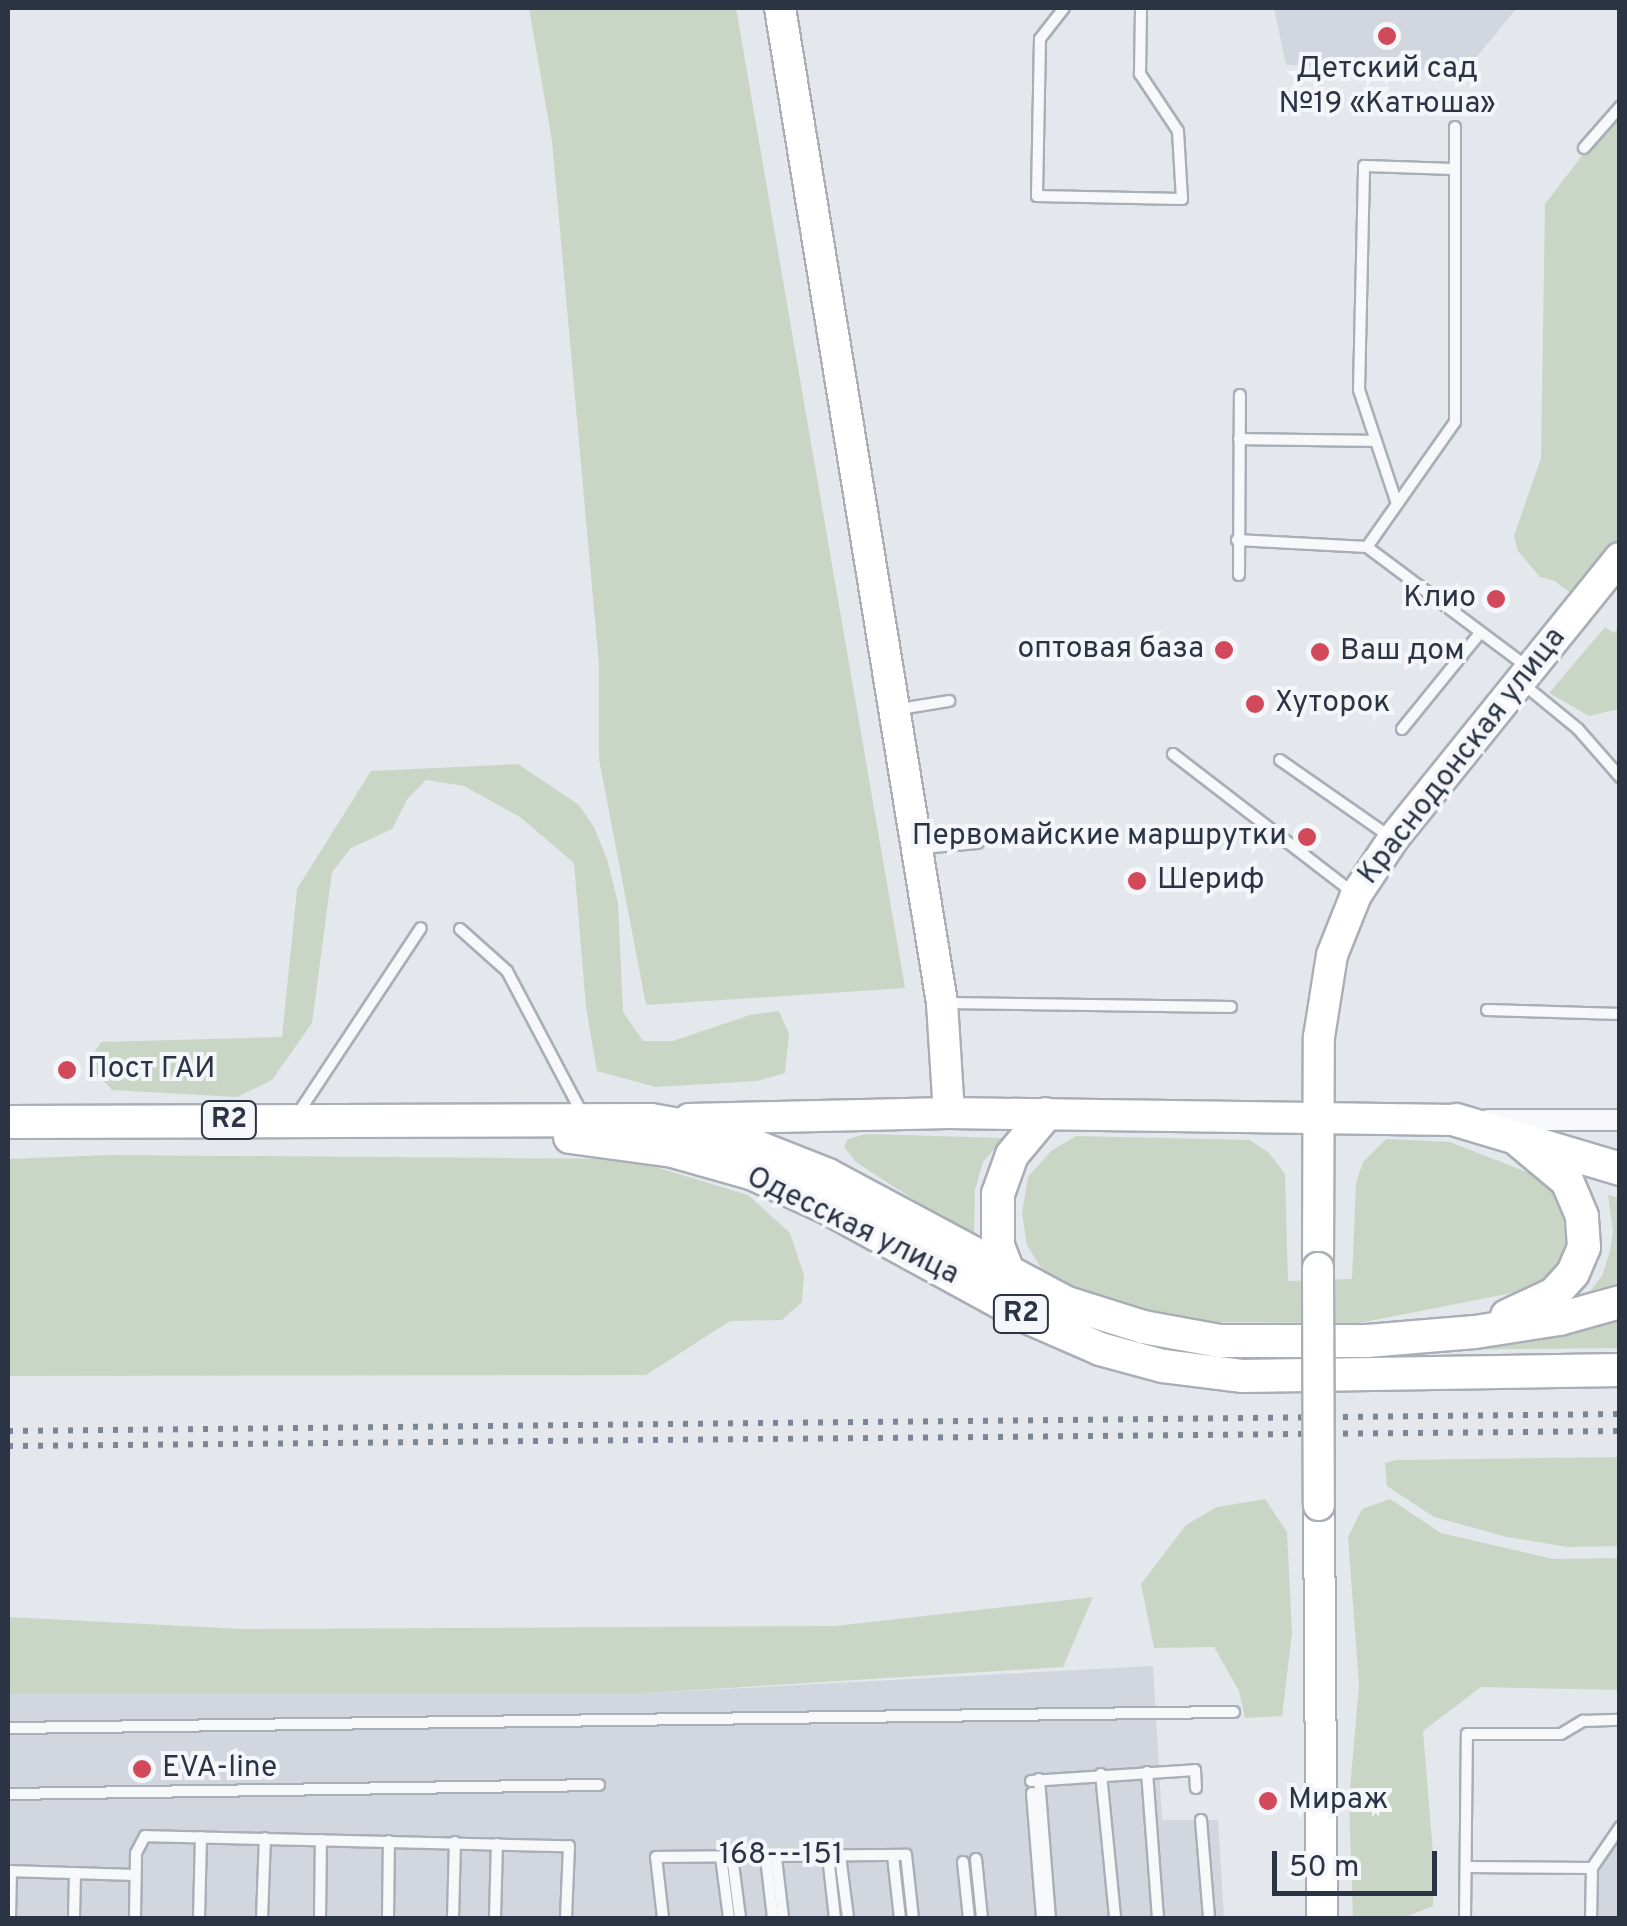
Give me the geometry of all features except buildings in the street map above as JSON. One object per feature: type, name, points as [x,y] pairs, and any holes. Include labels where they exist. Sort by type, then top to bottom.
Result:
[{"type":"main road","points":[[1026,1316],[998,1246],[998,1194],[1012,1155],[1046,1114]]},
{"type":"main road","name":"Одесская улица","points":[[452,1121],[652,1120],[719,1132],[828,1175],[1009,1275],[1086,1309],[1142,1327],[1220,1341],[1366,1341],[1475,1332],[1559,1319],[1620,1302]]},
{"type":"main road","points":[[1456,1120],[1620,1169]]},
{"type":"main road","name":"R2","points":[[8,1122],[452,1121]]},
{"type":"main road","name":"Одесская улица","points":[[452,1121],[673,1151],[751,1173],[826,1207],[1026,1316],[1100,1349],[1147,1362],[1243,1376],[1620,1370]]},
{"type":"main road","points":[[1475,1332],[1554,1294],[1573,1273],[1584,1247],[1582,1216],[1567,1180],[1519,1141]]},
{"type":"street","points":[[780,8],[942,1003],[950,1113]]},
{"type":"street","name":"Краснодонская улица","points":[[1322,1918],[1317,1117],[1319,1037],[1332,955],[1356,895],[1392,838],[1620,558]]},
{"type":"street","name":"Одесская улица","points":[[652,1120],[950,1113],[1456,1120]]},
{"type":"street","points":[[1456,1120],[1620,1120]]},
{"type":"lane","points":[[1064,8],[1040,39],[1037,196],[1182,199],[1178,131],[1140,74],[1142,8]]},
{"type":"lane","points":[[1584,148],[1620,108]]},
{"type":"lane","points":[[1367,547],[1455,422],[1455,127]]},
{"type":"lane","points":[[1397,504],[1359,390],[1364,166],[1455,169]]},
{"type":"lane","points":[[1239,574],[1240,395]]},
{"type":"lane","points":[[1240,440],[1376,442]]},
{"type":"lane","points":[[1237,540],[1367,547],[1480,633],[1578,729],[1620,777]]},
{"type":"lane","points":[[1402,728],[1480,633]]},
{"type":"lane","points":[[894,710],[949,701]]},
{"type":"lane","points":[[1172,754],[1356,895]]},
{"type":"lane","points":[[1280,760],[1392,838]]},
{"type":"lane","points":[[916,849],[978,843]]},
{"type":"lane","points":[[294,1119],[421,928]]},
{"type":"lane","points":[[460,929],[508,971],[586,1120]]},
{"type":"lane","points":[[942,1003],[1231,1007]]},
{"type":"lane","points":[[1487,1010],[1620,1014]]},
{"type":"lane","points":[[8,1728],[1234,1712]]},
{"type":"lane","points":[[1465,1918],[1468,1734],[1561,1734],[1583,1721],[1620,1720]]},
{"type":"lane","points":[[1046,1918],[1034,1784],[1101,1774],[1195,1770],[1196,1788]]},
{"type":"lane","points":[[1147,1772],[1158,1918]]},
{"type":"lane","points":[[1101,1774],[1114,1918]]},
{"type":"lane","points":[[8,1794],[600,1785]]},
{"type":"lane","points":[[1202,1820],[1209,1918]]},
{"type":"lane","points":[[1592,1918],[1592,1868],[1620,1827]]},
{"type":"lane","points":[[134,1918],[136,1853],[145,1836],[569,1846],[566,1918]]},
{"type":"lane","points":[[198,1918],[201,1837]]},
{"type":"lane","points":[[262,1918],[265,1838]]},
{"type":"lane","points":[[320,1918],[321,1840]]},
{"type":"lane","points":[[388,1918],[389,1841]]},
{"type":"lane","points":[[453,1918],[455,1842]]},
{"type":"lane","points":[[496,1918],[497,1844]]},
{"type":"lane","points":[[727,1856],[729,1918]]},
{"type":"lane","points":[[727,1856],[740,1918]]},
{"type":"lane","points":[[834,1856],[836,1918]]},
{"type":"lane","points":[[834,1856],[848,1918]]},
{"type":"lane","points":[[899,1856],[900,1918]]},
{"type":"lane","points":[[899,1856],[913,1918]]},
{"type":"lane","name":"168---151","points":[[663,1918],[656,1857],[899,1856]]},
{"type":"lane","points":[[771,1858],[773,1918]]},
{"type":"lane","points":[[771,1858],[783,1918]]},
{"type":"lane","points":[[976,1859],[982,1918]]},
{"type":"lane","points":[[963,1862],[969,1918]]},
{"type":"lane","points":[[1466,1867],[1592,1868]]},
{"type":"lane","points":[[10,1918],[10,1871],[135,1875]]},
{"type":"lane","points":[[74,1918],[75,1873]]},
{"type":"shaded area","name":"Детский сад №19 «Катюша»","points":[[1274,8],[1517,8],[1465,71],[1286,65]]},
{"type":"shaded area","points":[[1153,1666],[1162,1820],[1218,1820],[1224,1918],[8,1918],[8,1694],[632,1694]]},
{"type":"shaded area","points":[[1619,1827],[1619,1918],[1591,1918],[1592,1868]]},
{"type":"green space","points":[[529,8],[736,8],[905,988],[646,1005],[599,759],[599,665],[552,141]]},
{"type":"green space","points":[[1619,107],[1619,558],[1583,603],[1555,581],[1540,577],[1518,551],[1514,536],[1541,458],[1545,204]]},
{"type":"green space","points":[[1619,626],[1619,709],[1589,716],[1549,693],[1605,627],[1614,633]]},
{"type":"green space","points":[[518,764],[579,805],[594,827],[618,903],[623,1012],[643,1041],[673,1041],[750,1015],[779,1011],[789,1034],[785,1073],[757,1081],[656,1087],[597,1071],[586,1007],[574,863],[520,817],[464,786],[426,780],[408,798],[392,829],[351,848],[332,872],[312,1023],[272,1080],[237,1097],[112,1090],[96,1073],[92,1056],[101,1042],[282,1037],[297,889],[371,771]]},
{"type":"green space","points":[[866,1134],[1004,1138],[983,1162],[975,1190],[974,1239],[856,1162],[844,1147],[848,1139]]},
{"type":"green space","points":[[1076,1136],[1250,1140],[1269,1153],[1285,1174],[1288,1281],[1352,1279],[1356,1183],[1363,1162],[1386,1139],[1450,1142],[1534,1175],[1557,1194],[1568,1225],[1567,1252],[1549,1276],[1522,1291],[1359,1323],[1196,1322],[1108,1303],[1066,1290],[1041,1268],[1027,1245],[1022,1213],[1028,1177],[1051,1151]]},
{"type":"green space","points":[[110,1155],[629,1159],[748,1195],[790,1233],[804,1275],[802,1302],[782,1320],[730,1321],[646,1375],[8,1376],[8,1159]]},
{"type":"green space","points":[[1608,1195],[1619,1198],[1619,1283],[1590,1291],[1602,1276],[1610,1251],[1613,1231]]},
{"type":"green space","points":[[1619,1321],[1619,1348],[1419,1350],[1507,1343]]},
{"type":"green space","points":[[1619,1457],[1619,1546],[1568,1547],[1507,1537],[1434,1517],[1387,1486],[1385,1463],[1396,1460]]},
{"type":"green space","points":[[1265,1499],[1287,1532],[1292,1633],[1282,1716],[1245,1718],[1239,1691],[1214,1647],[1154,1648],[1141,1584],[1186,1525],[1217,1507]]},
{"type":"green space","points":[[1390,1499],[1441,1533],[1553,1559],[1619,1558],[1619,1690],[1481,1687],[1423,1731],[1433,1853],[1433,1906],[1403,1918],[1353,1918],[1349,1801],[1359,1685],[1348,1537],[1362,1509]]},
{"type":"green space","points":[[1093,1597],[1063,1667],[632,1694],[8,1694],[8,1617],[243,1629],[835,1626]]},
{"type":"railway","points":[[8,1431],[1620,1414]]},
{"type":"railway","points":[[8,1446],[1620,1431]]},
{"type":"place","name":"Детский сад №19 «Катюша»","points":[[1387,36]]},
{"type":"place","name":"Клио","points":[[1496,599]]},
{"type":"place","name":"оптовая база","points":[[1224,650]]},
{"type":"place","name":"Ваш дом","points":[[1320,652]]},
{"type":"place","name":"Хуторок","points":[[1255,704]]},
{"type":"place","name":"Первомайские маршрутки","points":[[1307,837]]},
{"type":"place","name":"Шериф","points":[[1137,881]]},
{"type":"place","name":"Пост ГАИ","points":[[67,1070]]},
{"type":"place","name":"EVA-line","points":[[142,1769]]},
{"type":"place","name":"Мираж","points":[[1268,1801]]}]
